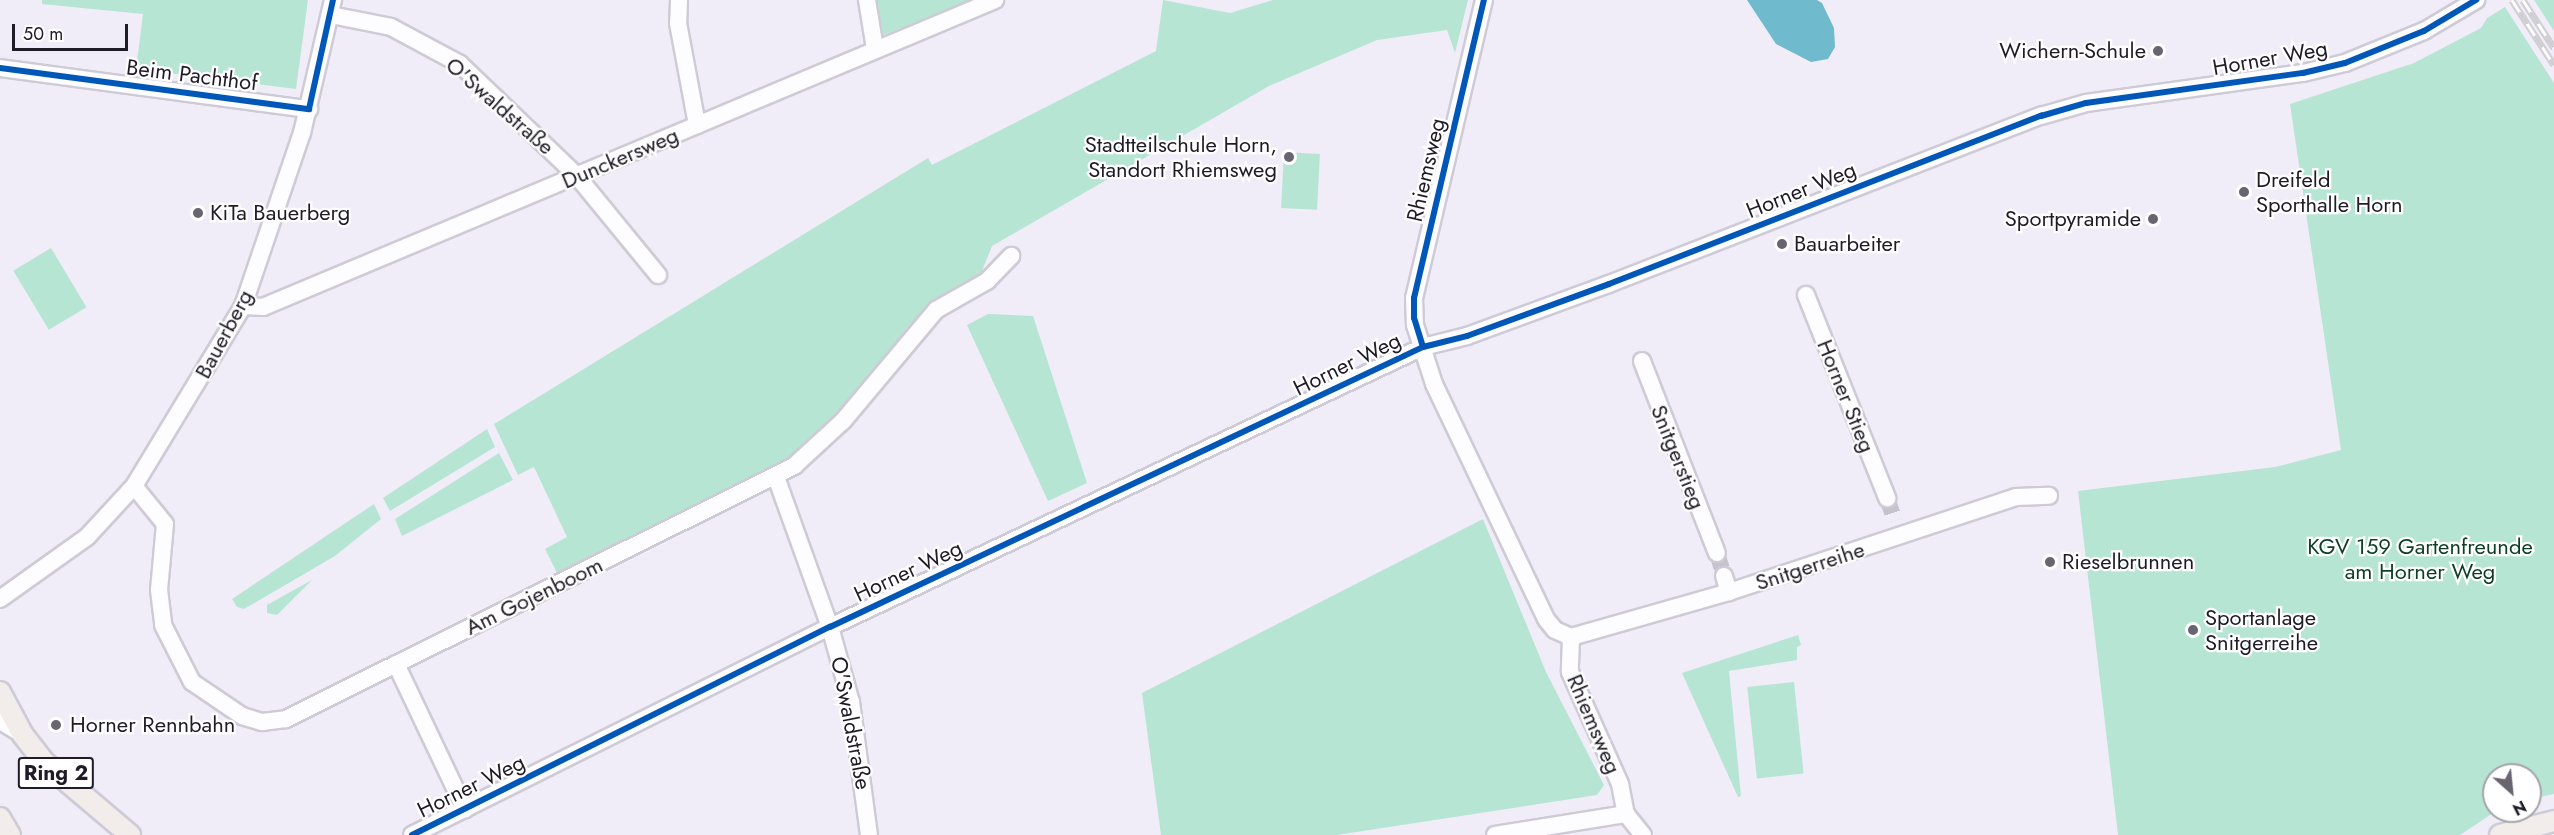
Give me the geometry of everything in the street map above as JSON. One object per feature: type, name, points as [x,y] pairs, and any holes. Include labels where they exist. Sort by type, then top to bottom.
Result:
[{"type":"main road","name":"Ring 2","points":[[0,692],[23,735],[45,762],[130,835]]},
{"type":"main road","name":"Ring 2","points":[[0,818],[10,835]]},
{"type":"main road","points":[[2500,835],[2554,821]]},
{"type":"street","points":[[679,0],[678,23],[697,125]]},
{"type":"street","points":[[867,0],[875,49]]},
{"type":"street","name":"Dunckersweg","points":[[243,306],[263,307],[995,0]]},
{"type":"street","name":"Rhiemsweg","points":[[1484,0],[1414,298],[1414,318],[1434,384],[1546,619],[1555,630],[1571,637],[1570,672],[1620,784],[1626,814],[1643,835]]},
{"type":"street","name":"Horner Weg","points":[[412,835],[830,627],[1423,347],[1467,336],[1609,285],[2041,116],[2086,103],[2303,73],[2345,63],[2428,29],[2476,0]]},
{"type":"street","name":"Bauerberg","points":[[0,599],[87,537],[134,486],[243,306],[309,109],[332,8]]},
{"type":"street","name":"O'Swaldstraße","points":[[332,8],[392,27],[460,64],[577,176],[658,275]]},
{"type":"street","name":"Beim Pachthof","points":[[0,68],[309,109]]},
{"type":"street","name":"Am Gojenboom","points":[[134,486],[165,524],[159,599],[172,647],[192,682],[242,716],[262,722],[286,719],[776,477],[812,452],[843,421],[936,310],[987,280],[1011,256]]},
{"type":"street","name":"Horner Stieg","points":[[1806,294],[1887,498]]},
{"type":"street","name":"Snitgerstieg","points":[[1642,362],[1716,553]]},
{"type":"street","name":"O'Swaldstraße","points":[[776,477],[830,627],[851,702],[869,835]]},
{"type":"street","name":"Snitgerreihe","points":[[1571,637],[1898,529],[2016,497],[2049,496]]},
{"type":"street","points":[[396,664],[465,809]]},
{"type":"street","points":[[0,721],[23,735]]},
{"type":"street","points":[[1495,835],[1626,814]]},
{"type":"green space","points":[[42,0],[308,0],[296,89],[136,69],[143,14],[42,4]]},
{"type":"green space","points":[[870,0],[972,0],[876,38]]},
{"type":"green space","points":[[1163,0],[1230,13],[1273,0],[1468,0],[1455,53],[1447,30],[1377,40],[1269,86],[992,246],[980,276],[935,303],[826,427],[787,460],[557,573],[545,549],[567,537],[534,467],[518,475],[494,424],[928,158],[932,165],[1156,51]]},
{"type":"green space","points":[[2534,0],[2554,0],[2554,31]]},
{"type":"green space","name":"KGV 159 Gartenfreunde am Horner Weg","points":[[2505,7],[2554,83],[2554,794],[2542,796],[2542,763],[2482,763],[2482,820],[2460,835],[2118,835],[2078,491],[2275,467],[2341,450],[2290,104],[2414,63],[2481,28],[2487,18]]},
{"type":"green space","points":[[1284,152],[1320,154],[1317,210],[1281,208]]},
{"type":"green space","points":[[51,248],[87,307],[49,330],[13,271]]},
{"type":"green space","points":[[988,314],[1033,316],[1087,483],[1048,501],[967,325]]},
{"type":"green space","points":[[487,429],[495,447],[390,511],[383,498]]},
{"type":"green space","points":[[499,453],[513,480],[402,536],[395,519]]},
{"type":"green space","points":[[374,504],[381,519],[335,556],[244,609],[237,607],[232,599]]},
{"type":"green space","points":[[1483,519],[1546,672],[1604,785],[1597,795],[1337,835],[1161,835],[1142,693]]},
{"type":"green space","points":[[312,580],[277,615],[267,613],[267,605]]},
{"type":"green space","points":[[1798,635],[1801,645],[1797,647],[1797,660],[1729,671],[1741,796],[1738,797],[1682,673]]},
{"type":"green space","points":[[1794,682],[1804,773],[1757,778],[1747,687]]},
{"type":"water","points":[[1747,0],[1817,0],[1822,3],[1834,28],[1835,47],[1828,59],[1811,62],[1776,44]]},
{"type":"tunnel","points":[[1887,498],[1895,521]]},
{"type":"tunnel","points":[[1717,553],[1724,576]]},
{"type":"railway","points":[[2512,0],[2554,65]]},
{"type":"railway","points":[[2523,0],[2554,48]]},
{"type":"cycle path","points":[[0,68],[309,109],[333,0]]},
{"type":"cycle path","points":[[1423,347],[1414,318],[1414,298],[1484,0]]},
{"type":"cycle path","points":[[412,835],[830,627],[1423,347],[1467,336],[1609,284],[2041,116],[2086,103],[2303,73],[2345,63],[2424,31],[2476,0]]},
{"type":"place","name":"Wichern-Schule","points":[[2158,51]]},
{"type":"place","name":"Stadtteilschule Horn, Standort Rhiemsweg","points":[[1289,157]]},
{"type":"place","name":"Dreifeld Sporthalle Horn","points":[[2244,192]]},
{"type":"place","name":"KiTa Bauerberg","points":[[198,213]]},
{"type":"place","name":"Sportpyramide","points":[[2153,219]]},
{"type":"place","name":"Bauarbeiter","points":[[1782,244]]},
{"type":"place","name":"Rieselbrunnen","points":[[2050,562]]},
{"type":"place","name":"Sportanlage Snitgerreihe","points":[[2193,630]]},
{"type":"place","name":"Horner Rennbahn","points":[[56,725]]}]
